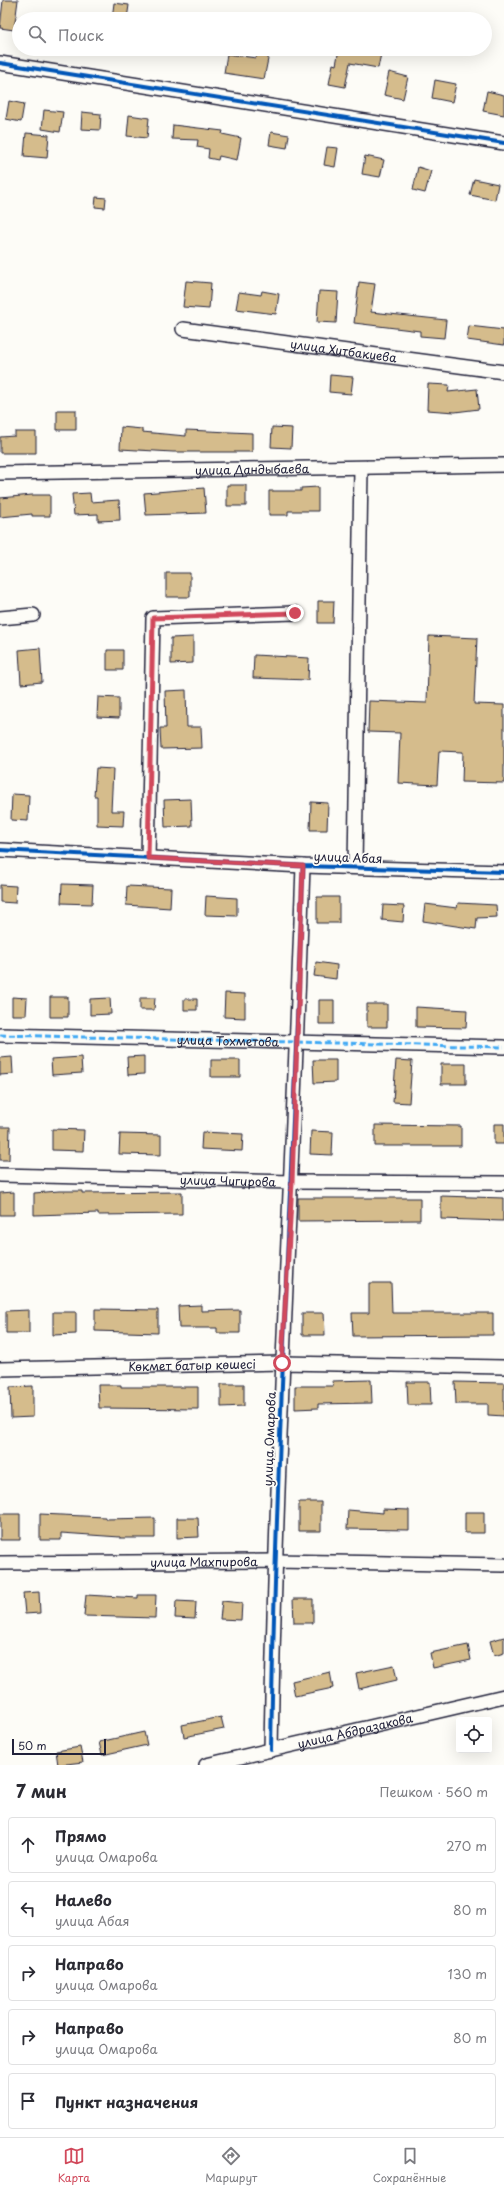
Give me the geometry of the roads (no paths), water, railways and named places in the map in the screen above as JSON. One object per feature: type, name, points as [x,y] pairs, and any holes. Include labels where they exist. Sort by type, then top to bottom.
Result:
[{"type":"street","points":[[0,63],[504,143]]},
{"type":"street","name":"улица Хитбакиева","points":[[183,329],[504,372]]},
{"type":"street","name":"улица Дандыбаева","points":[[0,473],[504,465]]},
{"type":"street","points":[[356,867],[361,468]]},
{"type":"street","points":[[148,858],[153,618],[295,613]]},
{"type":"street","points":[[0,618],[33,615]]},
{"type":"street","name":"улица Абая","points":[[0,850],[303,866],[504,872]]},
{"type":"street","name":"улица Омарова","points":[[271,1750],[275,1561],[282,1363],[292,1182],[303,866]]},
{"type":"street","name":"улица Тохметова","points":[[0,1035],[504,1047]]},
{"type":"street","name":"улица Чигирова","points":[[0,1175],[292,1182],[504,1182]]},
{"type":"street","name":"Көкмет батыр көшесі","points":[[0,1369],[282,1363],[504,1367]]},
{"type":"street","name":"улица Махпирова","points":[[0,1563],[275,1561],[504,1565]]},
{"type":"street","name":"улица Абдразакова","points":[[206,1765],[504,1696]]}]
